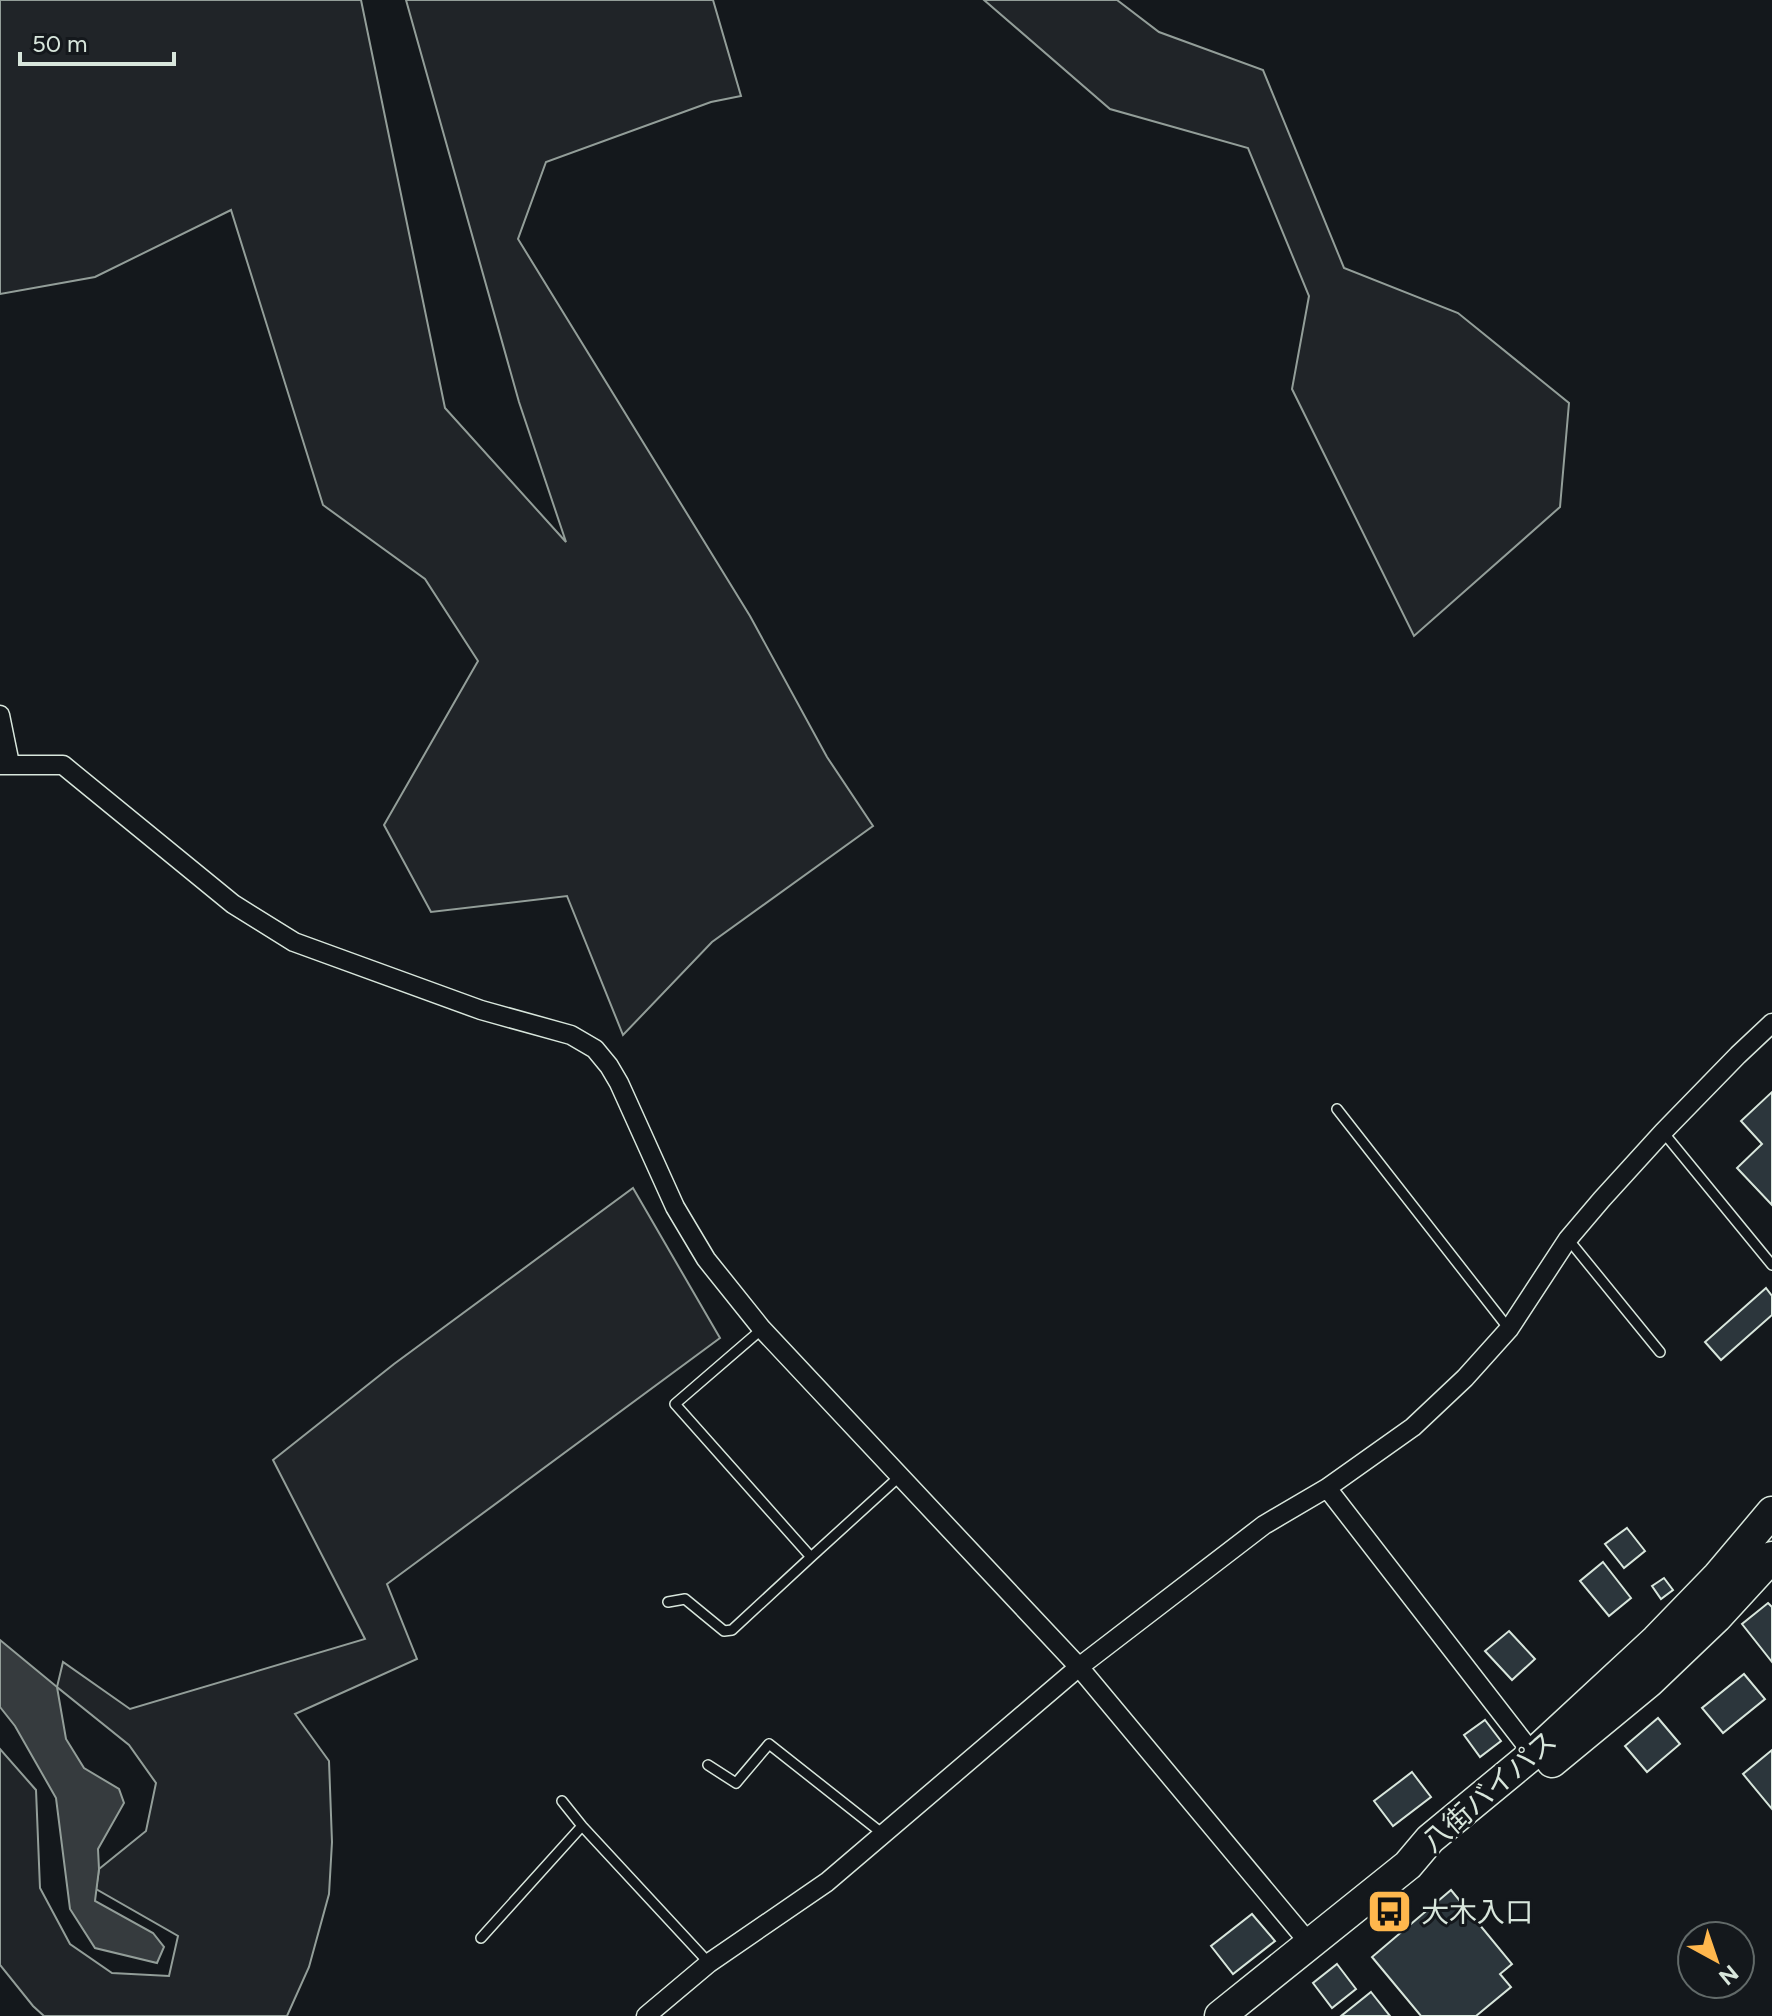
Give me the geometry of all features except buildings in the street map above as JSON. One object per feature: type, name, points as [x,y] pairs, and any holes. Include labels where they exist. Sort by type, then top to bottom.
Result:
[{"type":"main road","name":"八街バイパス","points":[[1408,1865],[1430,1839],[1533,1754],[1656,1640],[1718,1576],[1772,1512]]},
{"type":"main road","name":"八街バイパス","points":[[1408,1865],[1440,1852],[1649,1682],[1716,1618],[1772,1557]]},
{"type":"main road","points":[[1220,2016],[1408,1865]]},
{"type":"street","points":[[0,715],[5,764],[63,765],[233,904],[294,942],[481,1010],[571,1035],[595,1049],[619,1083],[675,1207],[706,1259],[762,1329],[1079,1667],[1310,1944]]},
{"type":"street","points":[[646,2016],[709,1963],[827,1882],[1079,1667],[1264,1525],[1327,1488],[1413,1427],[1465,1378],[1509,1329],[1568,1239],[1663,1132],[1772,1023]]},
{"type":"street","points":[[1327,1488],[1533,1754]]},
{"type":"lane","points":[[1337,1109],[1509,1329]]},
{"type":"lane","points":[[1663,1132],[1772,1265]]},
{"type":"lane","points":[[1568,1239],[1660,1352]]},
{"type":"lane","points":[[762,1329],[675,1404],[811,1557]]},
{"type":"lane","points":[[668,1602],[685,1599],[724,1631],[732,1630],[900,1476]]},
{"type":"lane","points":[[708,1765],[736,1783],[769,1744],[884,1835]]},
{"type":"lane","points":[[562,1801],[709,1963]]},
{"type":"lane","points":[[481,1938],[582,1826]]},
{"type":"shaded area","points":[[0,0],[361,0],[445,408],[566,542],[519,402],[406,0],[713,0],[741,96],[711,102],[546,162],[518,239],[750,616],[827,757],[873,826],[712,942],[623,1035],[567,896],[431,912],[384,825],[478,661],[425,579],[323,505],[231,210],[95,277],[0,294]]},
{"type":"shaded area","points":[[984,0],[1117,0],[1159,32],[1263,70],[1344,268],[1458,313],[1569,403],[1560,507],[1414,636],[1292,389],[1309,296],[1248,148],[1110,109]]},
{"type":"shaded area","points":[[633,1188],[720,1338],[387,1584],[417,1659],[295,1714],[329,1761],[332,1842],[329,1894],[309,1967],[287,2016],[44,2016],[0,1965],[0,1749],[36,1790],[40,1888],[70,1944],[112,1973],[169,1976],[178,1936],[96,1889],[99,1869],[146,1831],[156,1783],[129,1745],[57,1687],[63,1662],[130,1709],[365,1639],[273,1460],[394,1364]]},
{"type":"shaded area","points":[[0,1640],[57,1687],[66,1739],[84,1768],[119,1789],[124,1803],[98,1849],[95,1901],[153,1933],[164,1947],[157,1963],[95,1948],[70,1909],[56,1798],[15,1726],[0,1707]]},
{"type":"place","name":"大木入口","points":[[1390,1912]]}]
